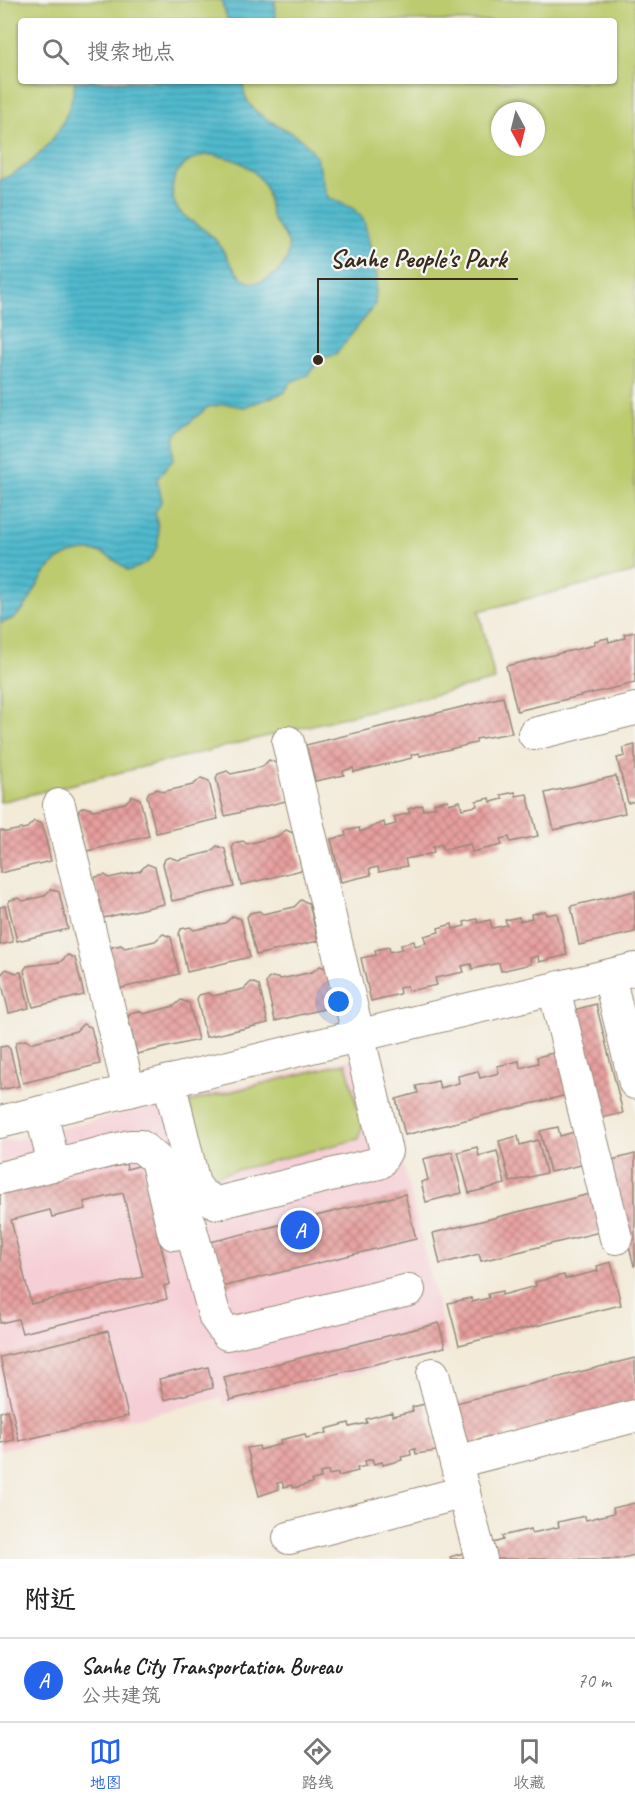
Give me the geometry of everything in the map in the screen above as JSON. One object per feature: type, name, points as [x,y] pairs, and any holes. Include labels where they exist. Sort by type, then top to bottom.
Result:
[{"type":"street","points":[[534,734],[635,709]]},
{"type":"street","points":[[169,1081],[194,1184],[202,1195],[217,1203],[379,1163],[386,1151],[288,742]]},
{"type":"street","points":[[59,805],[129,1090]]},
{"type":"street","points":[[0,1122],[622,973],[635,1083]]},
{"type":"street","points":[[554,989],[616,1238]]},
{"type":"street","points":[[41,1112],[54,1165]]},
{"type":"street","points":[[0,1178],[130,1146],[140,1146],[147,1150],[156,1159],[191,1302]]},
{"type":"street","points":[[194,1184],[184,1204],[215,1317],[227,1334],[409,1290]]},
{"type":"street","points":[[433,1374],[481,1559]]},
{"type":"street","points":[[456,1462],[635,1416]]},
{"type":"street","points":[[289,1538],[464,1492]]},
{"type":"shaded area","points":[[376,1053],[449,1351],[224,1406],[221,1398],[0,1450],[0,1143]]},
{"type":"green space","points":[[0,0],[635,0],[635,572],[479,611],[495,680],[0,802]]},
{"type":"green space","points":[[346,1063],[362,1126],[359,1139],[217,1175],[206,1171],[189,1102]]},
{"type":"water","points":[[221,0],[275,0],[276,18],[227,18]]},
{"type":"water","points":[[74,84],[243,84],[250,105],[259,114],[292,133],[311,149],[318,161],[328,197],[354,209],[364,220],[377,276],[375,305],[335,355],[321,358],[308,375],[291,382],[284,393],[244,407],[226,404],[208,407],[175,435],[173,460],[157,479],[162,500],[155,513],[159,533],[156,550],[152,557],[128,571],[111,558],[93,551],[63,557],[51,566],[22,610],[13,618],[0,623],[0,180],[15,173],[40,153],[60,128],[67,113]],"holes":[[[205,155],[224,157],[242,164],[257,175],[267,192],[273,219],[286,238],[288,252],[284,264],[275,274],[263,281],[255,283],[248,281],[236,272],[212,236],[188,219],[175,205],[173,183],[177,172],[185,164]]]},
{"type":"building","points":[[635,632],[635,683],[517,711],[506,666],[595,645],[594,641],[608,638],[609,642],[625,638],[624,634]]},
{"type":"building","points":[[503,697],[512,733],[476,739],[476,743],[420,756],[419,753],[411,755],[412,758],[354,772],[353,768],[343,771],[344,775],[315,781],[306,745]]},
{"type":"building","points":[[635,745],[635,801],[628,803],[617,758],[625,756],[623,748]]},
{"type":"building","points":[[269,760],[278,764],[286,801],[225,816],[216,778],[218,774],[227,771],[231,774],[262,767]]},
{"type":"building","points":[[616,776],[625,813],[554,830],[545,793]]},
{"type":"building","points":[[201,778],[209,781],[218,819],[156,833],[147,796],[149,792],[158,789],[162,792],[193,785]]},
{"type":"building","points":[[515,792],[516,796],[527,794],[538,836],[510,842],[509,837],[500,839],[502,845],[472,852],[470,844],[443,850],[441,844],[433,847],[434,853],[405,859],[407,866],[379,872],[378,867],[369,869],[371,875],[341,882],[331,839],[346,836],[345,831],[359,828],[360,832],[384,822],[385,827],[396,824],[394,817],[410,813],[408,809],[422,805],[423,810],[435,807],[434,803],[448,800],[449,804],[460,801],[462,809],[477,806],[476,801],[490,798],[491,802],[503,799],[501,795]]},
{"type":"building","points":[[132,796],[140,799],[149,836],[87,851],[78,813],[80,809],[84,807],[94,810],[125,803]]},
{"type":"building","points":[[34,821],[42,824],[51,861],[0,873],[0,830],[6,832],[27,828]]},
{"type":"building","points":[[286,830],[293,833],[302,870],[241,885],[232,847],[234,843],[243,841],[247,844],[278,836]]},
{"type":"building","points":[[217,846],[225,849],[234,887],[172,901],[163,864],[165,859],[169,857],[178,860],[210,852]]},
{"type":"building","points":[[147,864],[155,867],[164,904],[103,918],[94,881],[96,877],[105,875],[109,878],[140,871]]},
{"type":"building","points":[[51,889],[59,892],[68,929],[17,941],[8,904],[10,900],[19,898],[23,901],[44,896]]},
{"type":"building","points":[[635,891],[635,932],[579,945],[571,906]]},
{"type":"building","points":[[301,900],[309,903],[318,941],[256,955],[247,917],[250,913],[259,911],[263,914],[294,907]]},
{"type":"building","points":[[5,906],[13,942],[0,945],[0,907]]},
{"type":"building","points":[[545,911],[546,915],[557,913],[567,955],[539,962],[538,956],[530,958],[531,964],[501,971],[499,963],[472,969],[471,964],[462,966],[464,972],[435,978],[437,985],[409,991],[407,986],[399,988],[400,994],[371,1001],[361,958],[376,955],[375,950],[389,947],[390,952],[402,949],[401,945],[414,941],[415,946],[426,943],[424,936],[439,932],[438,928],[452,924],[453,929],[465,926],[464,922],[477,919],[478,923],[490,920],[492,928],[507,925],[505,920],[519,917],[520,921],[532,918],[531,914]]},
{"type":"building","points":[[233,916],[241,919],[250,957],[187,972],[179,934],[181,929],[190,927],[194,930],[225,923]]},
{"type":"building","points":[[163,934],[171,937],[179,974],[118,989],[110,951],[112,947],[121,945],[125,948],[155,941]]},
{"type":"building","points":[[68,955],[75,958],[84,995],[33,1007],[24,970],[27,966],[60,962]]},
{"type":"building","points":[[320,966],[328,969],[336,1006],[275,1021],[266,983],[268,979],[272,977],[281,979],[312,972]]},
{"type":"building","points":[[6,969],[16,973],[21,972],[29,1008],[9,1013],[0,976]]},
{"type":"building","points":[[251,982],[259,985],[268,1023],[206,1037],[197,999],[199,995],[208,993],[213,996],[244,989]]},
{"type":"building","points":[[181,1000],[189,1003],[198,1040],[137,1054],[128,1017],[131,1013],[139,1011],[144,1014],[174,1006]]},
{"type":"building","points":[[596,1004],[623,1113],[597,1119],[570,1011]]},
{"type":"building","points":[[83,1024],[91,1027],[100,1064],[23,1083],[15,1046],[17,1042],[26,1040],[30,1043],[76,1031]]},
{"type":"building","points":[[7,1046],[10,1049],[19,1086],[0,1090],[0,1047]]},
{"type":"building","points":[[561,1051],[571,1094],[405,1135],[396,1099],[418,1093],[416,1086],[438,1081],[440,1088],[459,1083],[458,1076],[478,1071],[480,1078],[499,1073],[497,1066],[519,1061],[520,1068],[538,1063],[537,1057]]},
{"type":"building","points":[[558,1127],[560,1136],[578,1131],[586,1164],[550,1172],[540,1131]]},
{"type":"building","points":[[518,1136],[520,1145],[538,1140],[546,1173],[510,1182],[499,1141]]},
{"type":"building","points":[[477,1147],[479,1156],[497,1151],[505,1184],[469,1193],[458,1152]]},
{"type":"building","points":[[452,1152],[462,1193],[426,1202],[421,1182],[428,1180],[423,1159]]},
{"type":"building","points":[[635,1154],[635,1265],[634,1266],[608,1161]]},
{"type":"building","points":[[126,1164],[127,1169],[142,1165],[170,1284],[164,1286],[167,1299],[22,1333],[18,1319],[0,1323],[0,1193]],"holes":[[[123,1193],[143,1277],[31,1304],[11,1220],[50,1210],[52,1217],[86,1209],[84,1202]]]},
{"type":"building","points":[[594,1193],[604,1231],[481,1261],[479,1254],[440,1264],[433,1233]]},
{"type":"building","points":[[405,1194],[416,1239],[221,1287],[210,1242]]},
{"type":"building","points":[[611,1262],[621,1305],[459,1345],[448,1303],[471,1298],[472,1302],[489,1298],[488,1294],[502,1291],[502,1295],[536,1286],[535,1282],[564,1275],[565,1279],[598,1271],[597,1266]]},
{"type":"building","points":[[439,1323],[445,1347],[230,1400],[224,1377]]},
{"type":"building","points":[[108,1331],[128,1416],[19,1441],[0,1357]]},
{"type":"building","points":[[635,1358],[635,1400],[581,1419],[580,1414],[568,1417],[569,1423],[557,1426],[555,1420],[541,1424],[542,1429],[518,1435],[517,1430],[505,1433],[506,1438],[492,1442],[491,1436],[478,1439],[479,1444],[467,1447],[456,1403]]},
{"type":"building","points":[[208,1367],[213,1388],[164,1400],[159,1379]]},
{"type":"building","points":[[425,1404],[437,1451],[416,1454],[415,1449],[410,1450],[411,1455],[401,1457],[402,1460],[383,1465],[382,1462],[374,1464],[372,1459],[365,1461],[366,1466],[357,1468],[358,1471],[338,1476],[338,1473],[329,1475],[328,1471],[320,1473],[321,1478],[312,1480],[312,1483],[293,1488],[292,1485],[284,1487],[282,1482],[277,1483],[279,1489],[259,1496],[247,1448],[259,1446],[260,1450],[281,1444],[280,1440],[305,1434],[306,1438],[327,1433],[326,1429],[349,1423],[350,1427],[367,1423],[366,1419],[392,1412],[392,1416],[413,1411],[412,1407]]},
{"type":"building","points":[[7,1410],[14,1440],[0,1443],[0,1412]]},
{"type":"building","points":[[635,1503],[635,1555],[618,1559],[494,1559],[490,1544],[503,1540],[502,1536],[531,1529],[532,1533],[559,1527],[558,1522],[585,1516],[586,1520],[614,1513],[613,1508]]},
{"type":"building","points":[[463,1553],[464,1559],[451,1559],[450,1557]]},
{"type":"place","name":"Sanhe People's Park","points":[[318,360]]},
{"type":"place","name":"Sanhe City Transportation Bureau","points":[[300,1230]]}]
